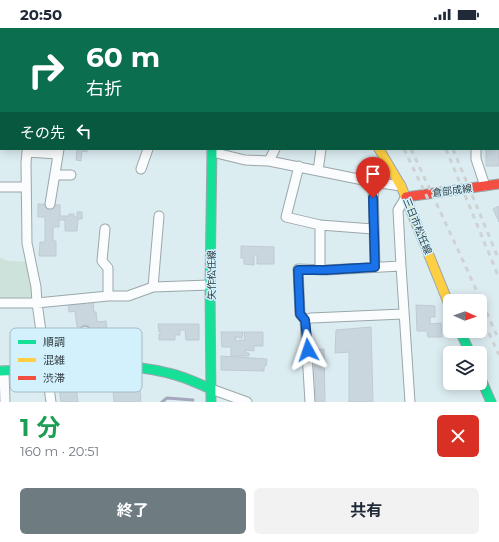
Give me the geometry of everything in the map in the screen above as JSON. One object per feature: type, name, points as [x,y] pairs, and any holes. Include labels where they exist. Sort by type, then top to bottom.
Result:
[{"type":"main road","name":"矢作松任線","points":[[211,402],[210,285],[212,150]]},
{"type":"main road","name":"三日市松任線","points":[[380,150],[406,197],[445,294]]},
{"type":"main road","name":"倉部成線","points":[[406,197],[499,184]]},
{"type":"main road","points":[[142,369],[154,370],[190,380],[211,390]]},
{"type":"main road","points":[[486,390],[491,402]]},
{"type":"street","points":[[141,169],[148,150]]},
{"type":"street","points":[[212,150],[245,160],[269,161],[373,182],[401,186]]},
{"type":"street","points":[[269,161],[274,150]]},
{"type":"street","points":[[318,171],[321,150]]},
{"type":"street","points":[[476,150],[476,159],[485,186]]},
{"type":"street","points":[[40,328],[36,287],[27,243],[27,152],[59,151],[50,204]]},
{"type":"street","points":[[299,166],[286,218],[320,226],[373,229]]},
{"type":"street","points":[[55,175],[71,176]]},
{"type":"street","points":[[373,182],[375,267]]},
{"type":"street","points":[[0,187],[26,187]]},
{"type":"street","points":[[406,197],[398,210],[403,314],[410,402]]},
{"type":"street","points":[[153,287],[159,216]]},
{"type":"street","points":[[320,226],[320,270]]},
{"type":"street","points":[[105,229],[102,261],[108,268],[108,296]]},
{"type":"street","points":[[310,402],[305,320],[300,314],[298,270],[401,266]]},
{"type":"street","points":[[0,303],[37,303],[108,296],[128,296],[153,287],[210,285]]},
{"type":"street","points":[[305,320],[311,318],[403,314]]},
{"type":"street","points":[[2,371],[5,402]]},
{"type":"street","points":[[211,390],[248,402]]},
{"type":"street","points":[[49,392],[51,402]]},
{"type":"green space","points":[[0,258],[9,261],[31,262],[37,297],[0,298]]},
{"type":"building","points":[[77,150],[87,150],[87,152],[82,151],[81,161],[76,160]]},
{"type":"building","points":[[486,150],[499,150],[499,166],[486,166]]},
{"type":"building","points":[[38,204],[60,205],[60,216],[69,216],[69,214],[74,214],[74,217],[77,217],[77,212],[82,212],[82,219],[78,219],[77,231],[65,231],[65,220],[59,220],[59,227],[53,227],[53,241],[56,241],[56,256],[39,256],[40,242],[45,242],[45,217],[38,217]]},
{"type":"building","points":[[499,206],[499,222],[493,209]]},
{"type":"building","points":[[241,246],[274,247],[274,264],[257,264],[257,255],[254,255],[254,265],[244,264],[244,258],[241,258]]},
{"type":"building","points":[[93,301],[97,322],[106,321],[107,328],[89,328],[89,325],[77,327],[75,311],[69,312],[68,304]]},
{"type":"building","points":[[416,305],[435,306],[435,317],[430,317],[430,324],[441,323],[442,337],[428,337],[427,331],[417,331]]},
{"type":"building","points":[[158,324],[199,324],[199,340],[186,340],[185,330],[180,330],[180,335],[175,335],[175,340],[159,340],[159,334],[161,334],[161,332],[159,332]]},
{"type":"building","points":[[371,327],[373,402],[349,402],[349,352],[335,353],[336,330]]},
{"type":"building","points":[[221,332],[243,332],[242,338],[235,336],[236,341],[239,341],[245,340],[244,332],[263,332],[263,346],[254,346],[254,351],[246,350],[246,353],[249,353],[249,356],[231,356],[231,347],[222,347]]},
{"type":"building","points":[[324,349],[325,402],[316,402],[314,350]]},
{"type":"building","points":[[221,356],[267,359],[266,366],[264,366],[264,371],[221,370]]},
{"type":"building","points":[[60,392],[77,392],[78,402],[61,402]]},
{"type":"building","points":[[113,392],[140,392],[141,402],[114,402]]},
{"type":"waterway","points":[[162,402],[167,398],[193,400]]},
{"type":"railway","points":[[404,150],[430,203]]},
{"type":"railway","points":[[411,150],[499,340]]},
{"type":"railway","points":[[446,150],[499,278]]},
{"type":"railway","points":[[453,150],[499,260]]},
{"type":"railway","points":[[489,333],[499,355]]},
{"type":"traffic: fast","points":[[211,402],[210,285],[212,150]]},
{"type":"traffic: fast","points":[[463,338],[467,346]]},
{"type":"traffic: fast","points":[[142,368],[174,374],[211,389]]},
{"type":"traffic: fast","points":[[0,371],[10,370]]},
{"type":"traffic: fast","points":[[486,390],[491,402]]},
{"type":"traffic: slow","points":[[380,150],[401,186],[445,294]]},
{"type":"traffic: jam","points":[[406,197],[499,184]]},
{"type":"route","points":[[308,350],[305,320],[300,314],[298,270],[375,267],[373,198]]}]
